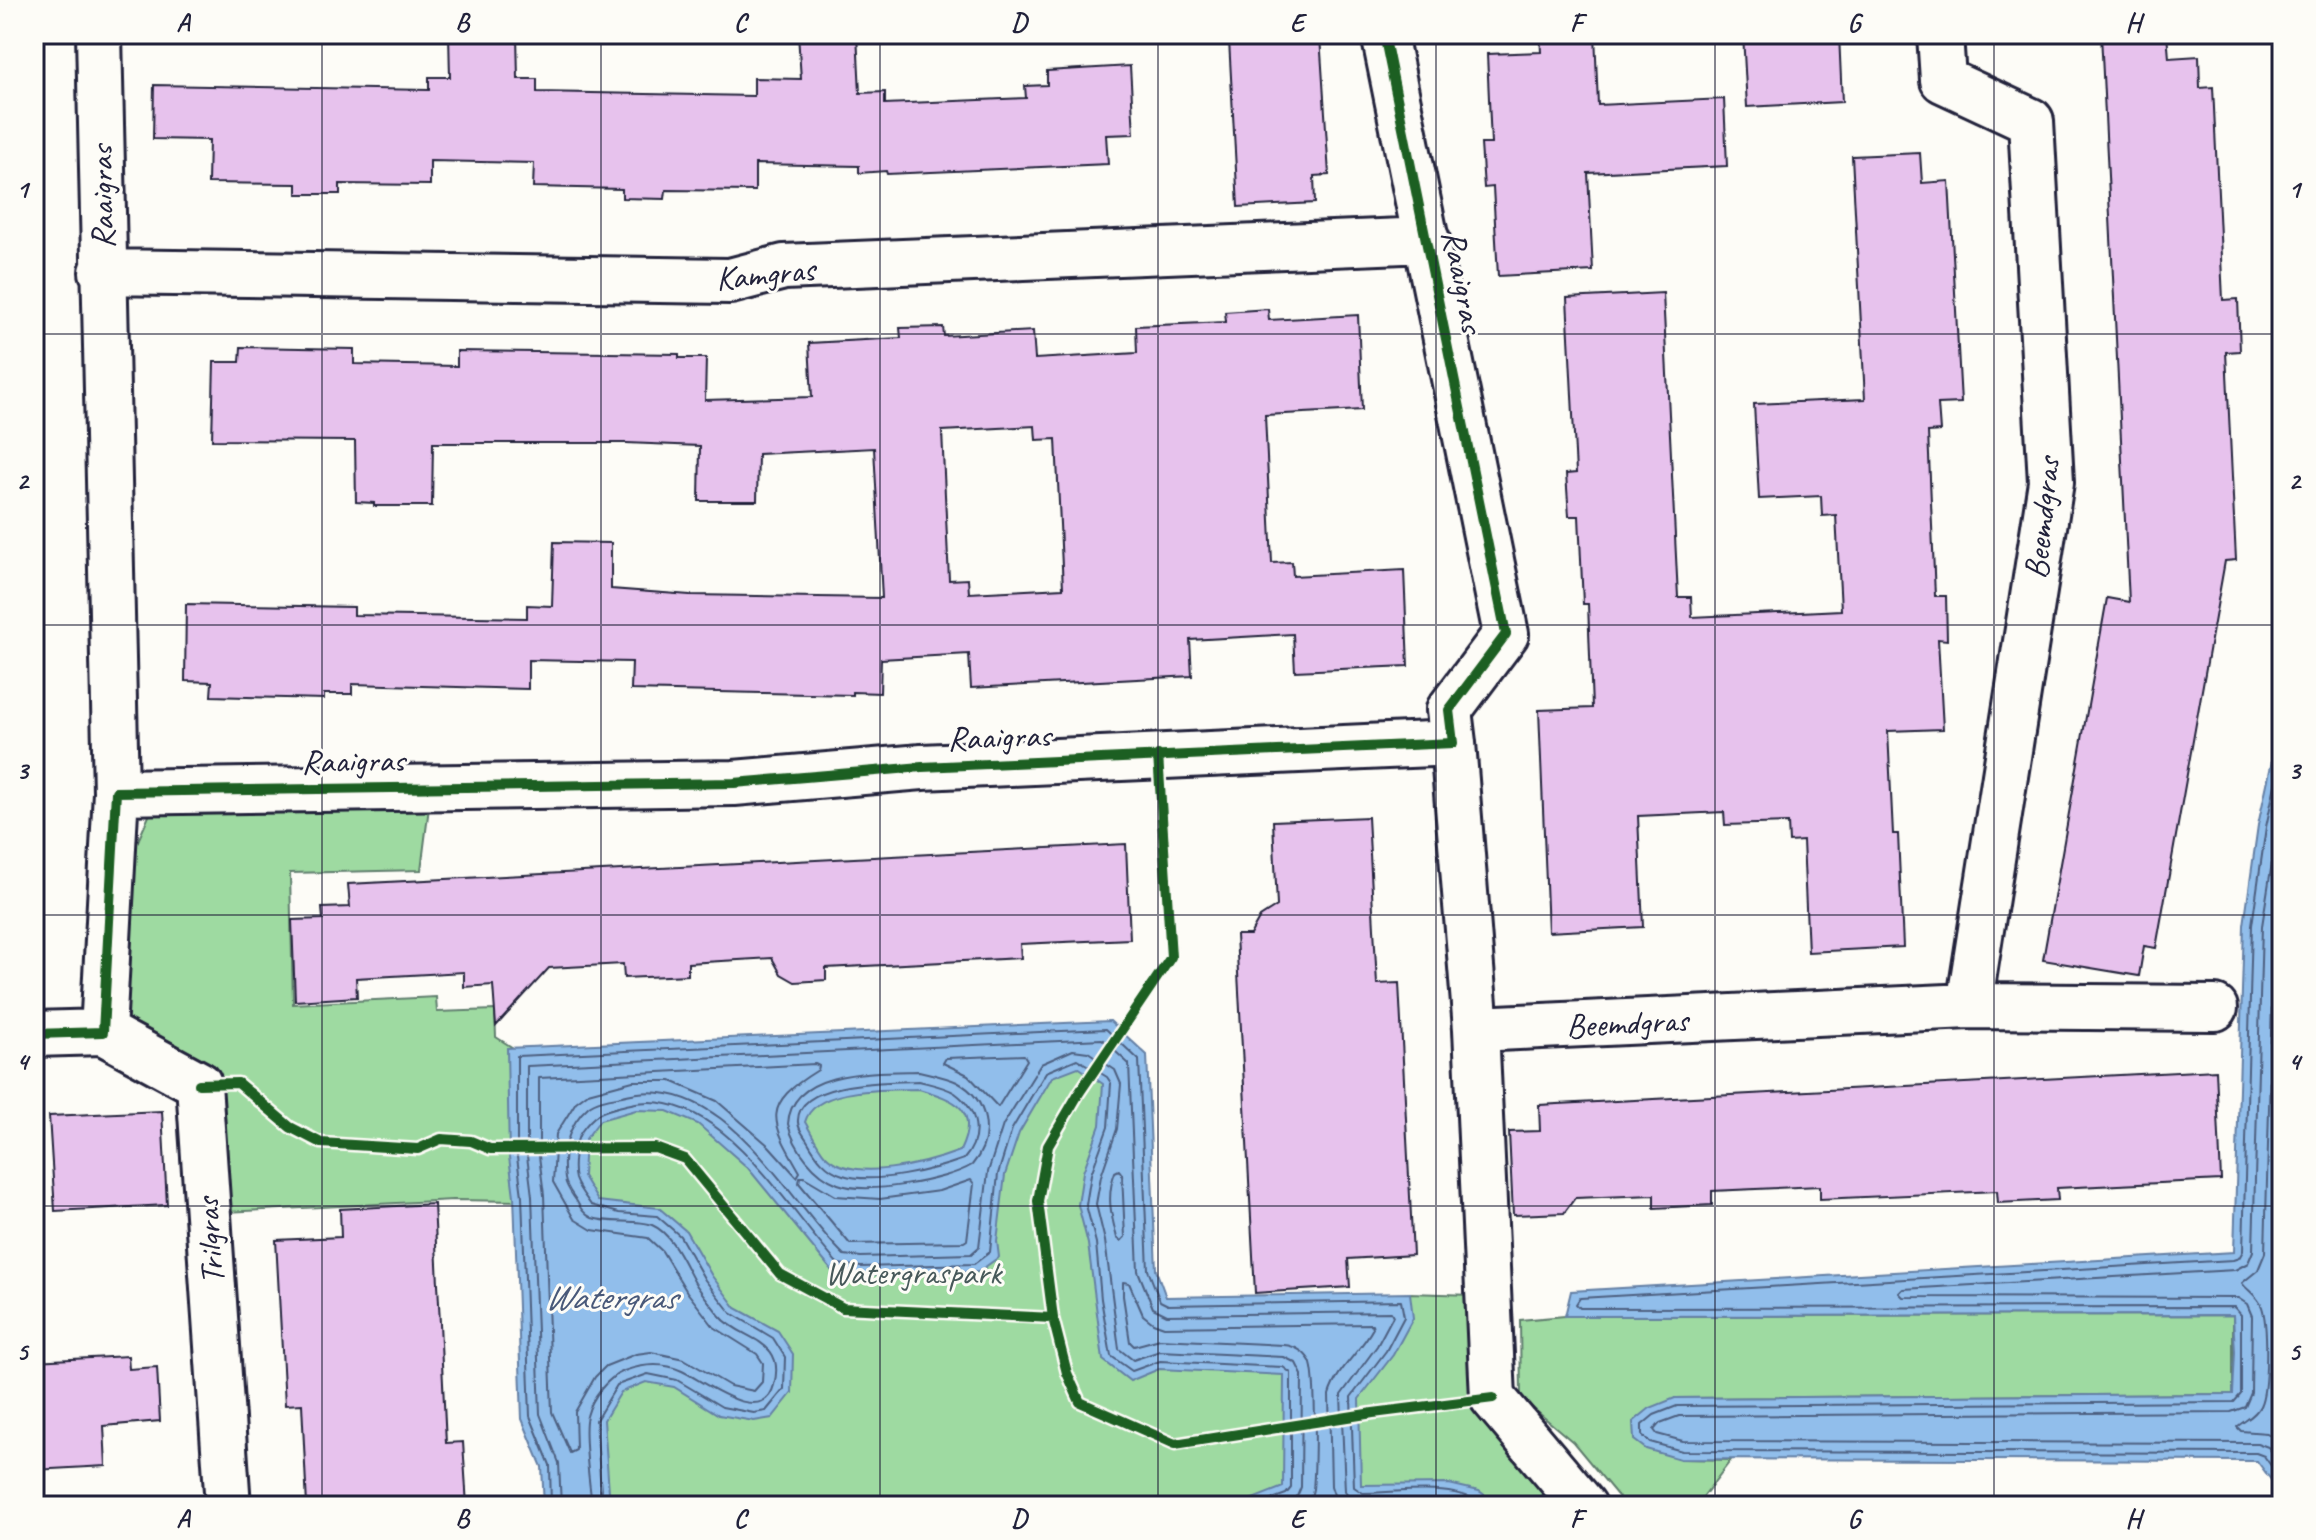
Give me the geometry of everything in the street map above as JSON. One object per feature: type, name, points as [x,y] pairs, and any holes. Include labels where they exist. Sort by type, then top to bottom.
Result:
[{"type":"street","name":"Raaigras","points":[[99,34],[116,792],[103,1032]]},
{"type":"street","name":"Raaigras","points":[[116,792],[734,783],[922,767],[1453,743],[1449,710],[1506,634],[1384,34]]},
{"type":"street","name":"Beemdgras","points":[[1940,34],[1943,80],[2031,121],[2051,482],[1969,1006]]},
{"type":"street","name":"Kamgras","points":[[102,272],[730,281],[784,267],[1427,240]]},
{"type":"street","points":[[1453,743],[1476,1029],[1493,1398],[1584,1506]]},
{"type":"street","name":"Beemdgras","points":[[1476,1029],[1969,1006],[2215,1008]]},
{"type":"street","points":[[34,1034],[103,1032]]},
{"type":"street","name":"Trilgras","points":[[103,1032],[199,1084],[228,1506]]},
{"type":"green space","name":"Watergraspark","points":[[429,807],[421,870],[290,873],[293,1004],[436,997],[437,1012],[495,1010],[496,1037],[518,1051],[1122,1032],[1152,1304],[1410,1299],[1410,1293],[1473,1295],[1509,1445],[1562,1506],[549,1506],[520,1201],[453,1200],[226,1212],[214,1065],[178,1064],[111,1012],[130,859],[152,809]]},
{"type":"green space","points":[[2233,1315],[2233,1394],[1675,1398],[1680,1459],[1731,1460],[1696,1506],[1626,1506],[1573,1442],[1521,1398],[1520,1320],[1565,1316]]},
{"type":"water","points":[[2282,715],[2282,1506],[2277,1488],[2257,1461],[1680,1459],[1646,1449],[1634,1440],[1633,1422],[1650,1408],[1675,1398],[2233,1394],[2233,1315],[1565,1316],[1571,1291],[2234,1252],[2244,925],[2258,825]]},
{"type":"water","name":"Watergras","points":[[1110,1021],[1147,1055],[1156,1270],[1166,1297],[1410,1293],[1413,1318],[1393,1355],[1359,1399],[1361,1485],[1449,1484],[1479,1491],[1500,1506],[1235,1506],[1283,1487],[1284,1375],[1159,1369],[1130,1381],[1103,1360],[1088,1244],[1078,1205],[1083,1172],[1100,1125],[1103,1084],[1078,1067],[1052,1077],[1019,1133],[1005,1175],[997,1241],[999,1257],[978,1272],[860,1275],[833,1272],[748,1168],[698,1124],[667,1111],[636,1110],[600,1120],[585,1140],[583,1176],[598,1201],[659,1208],[686,1231],[712,1276],[736,1308],[778,1331],[793,1354],[792,1393],[772,1418],[754,1421],[719,1415],[674,1387],[646,1382],[621,1392],[604,1420],[610,1506],[544,1506],[542,1467],[522,1419],[514,1196],[509,1157],[507,1048]],"holes":[[[919,1089],[944,1097],[961,1108],[967,1125],[960,1151],[910,1165],[871,1170],[853,1168],[837,1164],[825,1155],[805,1122],[812,1110],[838,1096],[854,1092]]]},
{"type":"building","points":[[449,34],[517,34],[518,79],[537,79],[537,92],[754,96],[754,78],[801,79],[798,34],[857,34],[860,93],[885,92],[885,104],[1026,98],[1025,86],[1047,85],[1047,71],[1130,66],[1134,134],[1106,135],[1108,164],[887,174],[886,171],[859,173],[859,166],[755,164],[755,191],[666,190],[665,199],[622,198],[622,189],[533,187],[534,163],[430,161],[430,185],[340,184],[340,194],[297,194],[297,184],[208,183],[209,140],[153,139],[154,85],[429,90],[429,77],[450,77]]},
{"type":"building","points":[[1540,34],[1595,34],[1598,105],[1724,99],[1727,166],[1588,173],[1593,271],[1498,276],[1493,187],[1484,188],[1481,144],[1491,144],[1487,54],[1541,52]]},
{"type":"building","points":[[1743,34],[1839,34],[1842,102],[1747,107]]},
{"type":"building","points":[[2101,34],[2167,34],[2169,58],[2199,56],[2200,88],[2213,87],[2223,300],[2238,299],[2240,351],[2226,352],[2236,560],[2225,561],[2156,948],[2144,946],[2139,976],[2043,960],[2107,598],[2129,602]]},
{"type":"building","points":[[1320,36],[1329,175],[1314,176],[1315,203],[1238,207],[1229,40]]},
{"type":"building","points":[[1920,153],[1922,183],[1949,181],[1961,403],[1938,404],[1940,431],[1928,432],[1935,596],[1946,596],[1947,640],[1938,639],[1943,729],[1888,731],[1893,834],[1898,834],[1903,947],[1808,952],[1803,841],[1789,842],[1788,823],[1725,825],[1724,812],[1638,816],[1643,927],[1548,932],[1539,710],[1592,708],[1588,604],[1583,604],[1579,516],[1569,516],[1566,474],[1576,473],[1567,298],[1663,293],[1678,597],[1691,597],[1692,617],[1841,610],[1836,515],[1822,516],[1821,496],[1759,499],[1754,404],[1865,399],[1852,156]]},
{"type":"building","points":[[1268,309],[1269,320],[1358,315],[1362,410],[1265,415],[1272,563],[1292,562],[1293,576],[1404,570],[1408,666],[1295,671],[1293,634],[1190,640],[1192,676],[971,688],[969,654],[881,659],[880,693],[853,692],[853,695],[631,690],[632,662],[528,660],[528,689],[352,684],[352,694],[324,694],[324,699],[211,696],[212,682],[185,681],[186,604],[354,607],[354,615],[527,618],[527,605],[552,606],[554,542],[611,543],[611,589],[690,595],[882,598],[874,448],[758,454],[757,501],[699,501],[700,446],[433,443],[432,506],[374,506],[374,503],[356,502],[355,441],[212,440],[214,362],[240,362],[241,347],[354,349],[354,364],[457,366],[457,351],[679,354],[679,358],[706,358],[705,400],[812,397],[809,343],[901,338],[900,328],[943,327],[944,336],[1033,331],[1035,359],[1137,353],[1136,326],[1226,322],[1225,312]],"holes":[[[1035,426],[1036,440],[1056,439],[1063,588],[969,593],[968,579],[949,580],[942,431]]]},
{"type":"building","points":[[1368,817],[1377,984],[1399,983],[1413,1255],[1348,1259],[1350,1287],[1255,1293],[1236,935],[1250,935],[1260,917],[1277,906],[1273,821]]},
{"type":"building","points":[[1126,844],[1130,939],[1020,944],[1021,958],[826,968],[826,980],[795,982],[781,974],[772,958],[688,963],[688,975],[624,978],[623,964],[549,968],[496,1026],[493,985],[464,987],[464,972],[356,978],[357,997],[295,1001],[292,920],[323,919],[322,908],[350,907],[348,884]]},
{"type":"building","points":[[2216,1070],[2221,1180],[2057,1188],[2058,1200],[1998,1203],[1997,1191],[1820,1199],[1820,1186],[1712,1191],[1712,1205],[1654,1208],[1654,1195],[1575,1198],[1564,1213],[1513,1215],[1509,1132],[1540,1131],[1539,1105]]},
{"type":"building","points":[[162,1111],[167,1205],[55,1211],[49,1116]]},
{"type":"building","points":[[434,1204],[446,1443],[463,1442],[467,1506],[307,1506],[302,1404],[285,1405],[276,1240],[341,1237],[340,1209]]},
{"type":"building","points":[[128,1356],[129,1369],[157,1367],[160,1421],[104,1426],[106,1466],[34,1470],[34,1361]]},
{"type":"cycle path","points":[[34,1034],[103,1032],[116,792],[734,783],[922,767],[1453,743],[1449,710],[1506,634],[1384,34]]},
{"type":"cycle path","points":[[1053,1318],[1038,1201],[1048,1146],[1079,1093],[1171,957],[1158,755]]},
{"type":"cycle path","points":[[199,1084],[238,1083],[290,1127],[321,1143],[418,1149],[441,1139],[471,1141],[490,1149],[655,1148],[685,1159],[780,1274],[843,1308],[1053,1318],[1067,1373],[1080,1402],[1175,1444],[1493,1398]]}]
